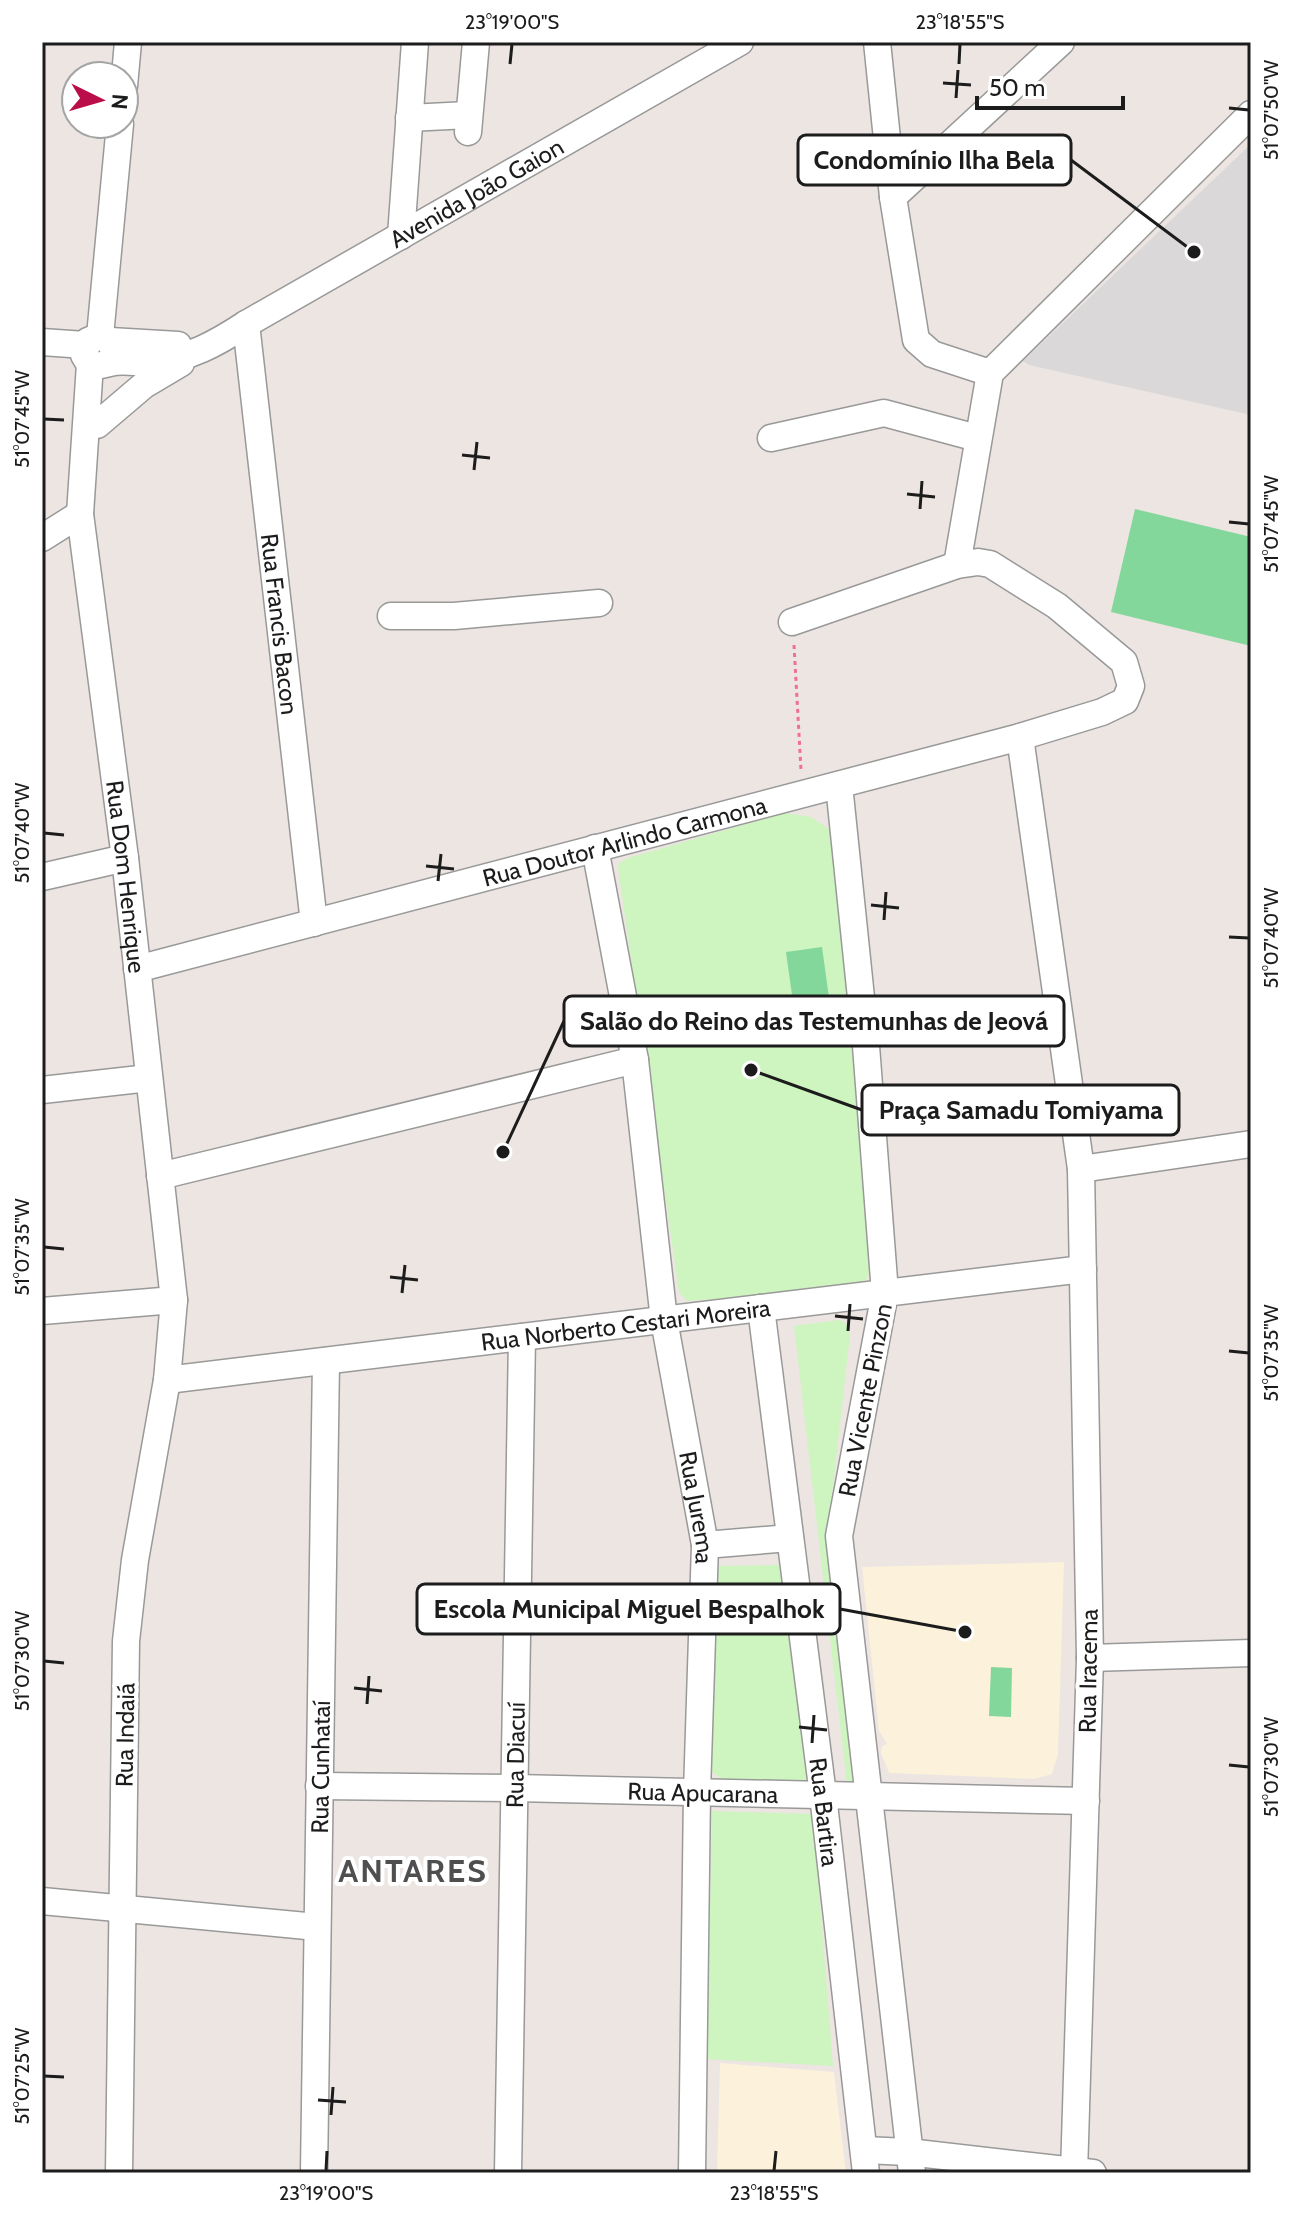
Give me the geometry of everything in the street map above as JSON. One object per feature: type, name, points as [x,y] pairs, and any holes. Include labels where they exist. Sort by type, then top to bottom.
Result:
[{"type":"street","points":[[401,236],[415,42]]},
{"type":"street","points":[[409,118],[468,123],[476,42]]},
{"type":"street","name":"Avenida João Gaion","points":[[42,342],[153,362],[204,350],[740,42]]},
{"type":"street","points":[[877,42],[893,197],[916,340],[932,354],[990,373]]},
{"type":"street","points":[[893,197],[1061,42]]},
{"type":"street","points":[[792,622],[957,565],[990,373],[1251,114]]},
{"type":"street","name":"Rua Dom Henrique","points":[[119,140],[101,352],[80,514],[125,858],[174,1300]]},
{"type":"street","name":"Rua Francis Bacon","points":[[246,324],[314,923]]},
{"type":"street","points":[[97,425],[144,385],[204,350]]},
{"type":"street","name":"Rua Dom Henrique","points":[[86,454],[111,387],[101,352]]},
{"type":"street","points":[[771,438],[884,413],[977,438]]},
{"type":"street","points":[[42,538],[80,514]]},
{"type":"street","name":"Rua Doutor Arlindo Carmona","points":[[137,969],[1020,737],[1102,712],[1125,701],[1131,686],[1124,662],[1057,606],[990,564],[957,565]]},
{"type":"street","points":[[391,616],[454,616],[599,603]]},
{"type":"street","name":"Rua Iracema","points":[[1020,737],[1081,1169],[1090,1658],[1081,2172]]},
{"type":"street","name":"Rua Vicente Pinzon","points":[[839,785],[866,1046],[885,1293],[839,1536]]},
{"type":"street","name":"Rua Jurema","points":[[595,848],[635,1060],[664,1320],[705,1545],[697,1792],[692,2173]]},
{"type":"street","points":[[42,877],[125,858]]},
{"type":"street","points":[[160,1176],[635,1060]]},
{"type":"street","points":[[42,1090],[149,1078]]},
{"type":"street","points":[[1081,1169],[1251,1144]]},
{"type":"street","name":"Rua Norberto Cestari Moreira","points":[[167,1380],[1083,1269]]},
{"type":"street","points":[[42,1311],[174,1300]]},
{"type":"street","name":"Rua Indaiá","points":[[119,2173],[126,1641],[135,1560],[167,1380],[174,1300]]},
{"type":"street","name":"Rua Bartira","points":[[761,1308],[823,1795],[865,2161]]},
{"type":"street","name":"Rua Diacuí","points":[[508,2173],[522,1337]]},
{"type":"street","name":"Rua Cunhataí","points":[[314,2173],[326,1361]]},
{"type":"street","name":"Rua Bartira","points":[[839,1536],[910,2162]]},
{"type":"street","points":[[705,1545],[790,1538]]},
{"type":"street","points":[[1090,1658],[1251,1653]]},
{"type":"street","name":"Rua Apucarana","points":[[319,1786],[1086,1801]]},
{"type":"street","points":[[42,1901],[317,1927]]},
{"type":"street","points":[[865,2161],[1081,2172]]},
{"type":"path","points":[[792,622],[803,794]]},
{"type":"shaded area","points":[[1251,144],[1251,415],[1029,365],[1023,361]]},
{"type":"shaded area","points":[[1064,1562],[1058,1754],[1052,1774],[1034,1779],[889,1773],[881,1753],[882,1746],[887,1744],[879,1731],[862,1567]]},
{"type":"shaded area","points":[[720,2063],[834,2072],[846,2173],[717,2173]]},
{"type":"green space","points":[[1135,509],[1251,537],[1251,646],[1111,612]]},
{"type":"green space","points":[[785,813],[811,817],[835,833],[872,1264],[865,1284],[854,1289],[687,1301],[679,1292],[619,863]]},
{"type":"green space","points":[[822,947],[832,1019],[796,1024],[786,952]]},
{"type":"green space","points":[[839,1320],[846,1323],[850,1335],[828,1531],[855,1785],[847,1785],[794,1326]]},
{"type":"green space","points":[[783,1565],[812,1785],[742,1785],[717,1776],[707,1767],[712,1566]]},
{"type":"green space","points":[[991,1667],[1012,1668],[1011,1717],[989,1716]]},
{"type":"green space","points":[[712,1811],[813,1814],[833,2066],[707,2059]]},
{"type":"place","name":"Condomínio Ilha Bela","points":[[1194,252]]},
{"type":"place","name":"Praça Samadu Tomiyama","points":[[751,1070]]},
{"type":"place","name":"Salão do Reino das Testemunhas de Jeová","points":[[503,1152]]},
{"type":"place","name":"Escola Municipal Miguel Bespalhok","points":[[965,1632]]},
{"type":"district","name":"ANTARES","points":[[413,1870]]}]
